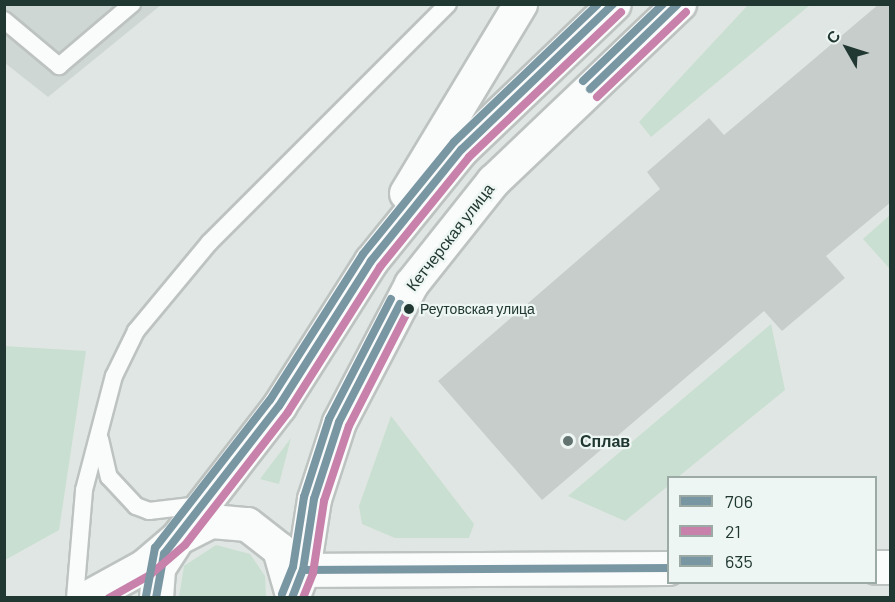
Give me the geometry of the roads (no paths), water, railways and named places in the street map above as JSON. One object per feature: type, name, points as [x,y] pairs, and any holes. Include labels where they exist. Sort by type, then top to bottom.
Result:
[{"type":"main road","points":[[156,597],[158,568],[177,538],[291,388],[371,261],[422,164],[520,4]]},
{"type":"main road","points":[[371,261],[461,150],[614,4]]},
{"type":"main road","name":"Кетчерская улица","points":[[293,584],[314,499],[339,422],[411,284],[493,181],[680,4]]},
{"type":"main road","points":[[86,597],[136,571],[177,538],[212,521],[247,524],[279,549],[293,584],[667,568]]},
{"type":"lane","points":[[4,20],[59,66],[132,4]]},
{"type":"lane","points":[[75,597],[84,490],[99,432],[120,361],[156,301],[448,4]]},
{"type":"lane","points":[[99,432],[109,477],[136,506],[149,511],[203,504]]},
{"type":"place","name":"Реутовская улица","points":[[409,309]]},
{"type":"place","name":"Сплав","points":[[568,441]]}]
